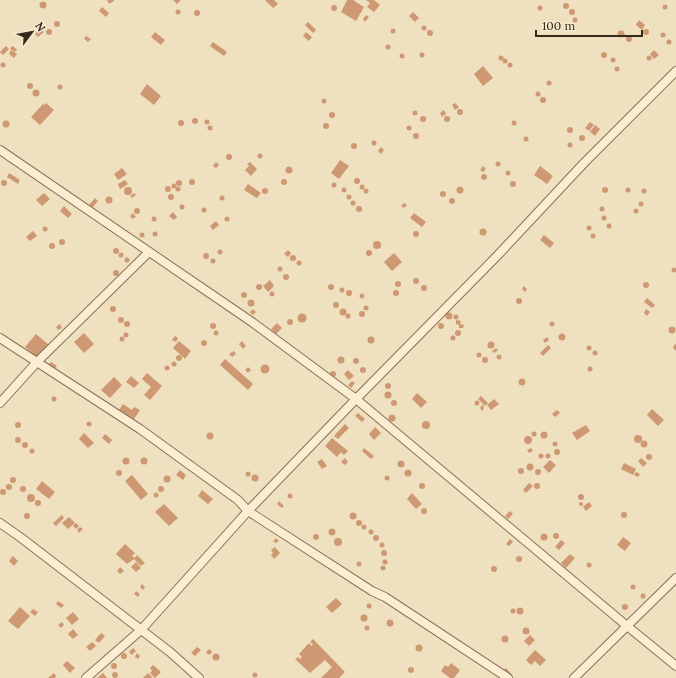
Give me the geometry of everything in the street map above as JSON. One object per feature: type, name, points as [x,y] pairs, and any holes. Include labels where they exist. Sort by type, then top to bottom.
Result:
[{"type":"street","points":[[86,678],[141,630],[248,511],[497,256],[584,163],[676,71]]},
{"type":"street","points":[[0,150],[252,322],[356,399],[676,666]]},
{"type":"street","points":[[0,403],[37,362],[149,252]]},
{"type":"street","points":[[0,338],[140,429],[238,500],[248,511],[372,591],[385,597],[508,678]]},
{"type":"street","points":[[0,523],[170,652],[200,678]]},
{"type":"street","points":[[574,678],[676,578]]},
{"type":"building","points":[[107,0],[114,0],[114,1],[109,4]]},
{"type":"building","points":[[173,0],[181,0],[177,4]]},
{"type":"building","points":[[265,0],[274,0],[278,4],[273,8]]},
{"type":"building","points":[[347,0],[353,0],[364,7],[356,21],[341,12]]},
{"type":"building","points":[[366,0],[374,0],[380,5],[374,12],[367,7],[370,3]]},
{"type":"building","points":[[43,2],[46,5],[43,8],[40,5]]},
{"type":"building","points":[[566,3],[569,6],[566,9],[563,6]]},
{"type":"building","points":[[665,4],[668,7],[665,10],[662,7]]},
{"type":"building","points":[[334,5],[337,8],[334,11],[331,8]]},
{"type":"building","points":[[538,6],[542,6],[542,10],[538,10]]},
{"type":"building","points":[[102,7],[109,13],[106,17],[99,11]]},
{"type":"building","points":[[178,9],[181,12],[178,15],[175,12]]},
{"type":"building","points":[[572,9],[575,12],[572,15],[569,12]]},
{"type":"building","points":[[197,10],[200,13],[197,16],[194,13]]},
{"type":"building","points":[[413,12],[419,18],[415,22],[409,16]]},
{"type":"building","points":[[366,15],[369,17],[365,22],[363,19]]},
{"type":"building","points":[[573,18],[577,18],[577,22],[573,22]]},
{"type":"building","points":[[639,20],[645,25],[642,30],[636,25]]},
{"type":"building","points":[[57,21],[60,24],[57,27],[54,24]]},
{"type":"building","points":[[308,22],[316,30],[313,33],[305,25]]},
{"type":"building","points":[[559,22],[562,25],[559,28],[556,25]]},
{"type":"building","points":[[424,25],[427,28],[424,31],[421,28]]},
{"type":"building","points":[[40,28],[44,32],[38,37],[35,34]]},
{"type":"building","points":[[49,29],[52,32],[49,35],[46,32]]},
{"type":"building","points":[[391,29],[395,29],[395,33],[391,33]]},
{"type":"building","points":[[646,29],[649,32],[646,35],[643,32]]},
{"type":"building","points":[[430,30],[433,33],[430,36],[427,33]]},
{"type":"building","points":[[621,30],[624,31],[624,37],[621,38],[618,37],[617,34],[618,31]]},
{"type":"building","points":[[155,32],[165,40],[161,45],[151,37]]},
{"type":"building","points":[[306,32],[312,37],[309,41],[303,36]]},
{"type":"building","points":[[663,32],[666,35],[663,38],[660,35]]},
{"type":"building","points":[[86,36],[91,39],[88,42],[84,39]]},
{"type":"building","points":[[629,36],[632,39],[629,42],[626,39]]},
{"type":"building","points":[[667,40],[671,40],[671,44],[667,44]]},
{"type":"building","points":[[213,42],[227,52],[224,56],[210,46]]},
{"type":"building","points":[[386,45],[390,45],[390,49],[386,49]]},
{"type":"building","points":[[6,46],[9,49],[3,55],[0,52]]},
{"type":"building","points":[[12,46],[17,49],[15,52],[10,49]]},
{"type":"building","points":[[11,50],[17,54],[14,58],[9,54]]},
{"type":"building","points":[[654,50],[659,55],[654,59],[650,54]]},
{"type":"building","points":[[604,52],[607,55],[604,58],[601,55]]},
{"type":"building","points":[[420,53],[424,53],[424,57],[420,57]]},
{"type":"building","points":[[400,54],[404,54],[404,58],[400,58]]},
{"type":"building","points":[[501,55],[504,58],[501,61],[498,58]]},
{"type":"building","points":[[649,55],[652,58],[649,61],[646,58]]},
{"type":"building","points":[[611,58],[615,58],[615,62],[611,62]]},
{"type":"building","points":[[503,59],[507,59],[507,63],[503,63]]},
{"type":"building","points":[[3,62],[6,65],[3,68],[0,65]]},
{"type":"building","points":[[508,63],[512,63],[512,67],[508,67]]},
{"type":"building","points":[[483,66],[493,78],[483,86],[474,74]]},
{"type":"building","points":[[617,66],[620,69],[617,72],[614,69]]},
{"type":"building","points":[[547,81],[551,81],[551,85],[547,85]]},
{"type":"building","points":[[30,83],[33,86],[30,89],[27,86]]},
{"type":"building","points":[[60,84],[63,87],[60,90],[57,87]]},
{"type":"building","points":[[147,84],[161,96],[154,105],[140,94]]},
{"type":"building","points":[[36,90],[39,93],[36,96],[33,93]]},
{"type":"building","points":[[538,91],[541,94],[538,97],[535,94]]},
{"type":"building","points":[[543,97],[546,100],[543,103],[540,100]]},
{"type":"building","points":[[324,98],[327,101],[324,104],[321,101]]},
{"type":"building","points":[[46,103],[54,110],[40,125],[31,117],[43,104],[44,105]]},
{"type":"building","points":[[455,103],[459,107],[455,110],[452,105]]},
{"type":"building","points":[[460,109],[463,112],[460,115],[457,112]]},
{"type":"building","points":[[444,110],[446,114],[442,117],[440,113]]},
{"type":"building","points":[[413,111],[417,111],[417,115],[413,115]]},
{"type":"building","points":[[332,112],[335,115],[332,118],[329,115]]},
{"type":"building","points":[[423,116],[426,119],[423,122],[420,119]]},
{"type":"building","points":[[447,116],[450,119],[447,122],[444,119]]},
{"type":"building","points":[[195,118],[198,121],[195,124],[192,121]]},
{"type":"building","points":[[207,119],[210,122],[207,125],[204,122]]},
{"type":"building","points":[[181,120],[184,123],[181,126],[178,123]]},
{"type":"building","points":[[6,121],[9,124],[6,127],[3,124]]},
{"type":"building","points":[[512,121],[516,121],[516,125],[512,125]]},
{"type":"building","points":[[590,122],[594,125],[589,131],[585,128]]},
{"type":"building","points":[[326,123],[329,126],[326,129],[323,126]]},
{"type":"building","points":[[210,125],[213,128],[210,131],[207,128]]},
{"type":"building","points":[[409,125],[412,128],[409,131],[406,128]]},
{"type":"building","points":[[595,125],[600,129],[595,136],[590,132]]},
{"type":"building","points":[[570,127],[573,130],[570,133],[567,130]]},
{"type":"building","points":[[416,133],[419,136],[416,139],[413,136]]},
{"type":"building","points":[[582,135],[585,138],[582,141],[579,138]]},
{"type":"building","points":[[524,137],[528,137],[528,141],[524,141]]},
{"type":"building","points":[[374,140],[377,143],[374,146],[371,143]]},
{"type":"building","points":[[354,143],[357,146],[354,149],[351,146]]},
{"type":"building","points":[[568,143],[572,143],[572,147],[568,147]]},
{"type":"building","points":[[381,147],[384,150],[381,154],[378,151]]},
{"type":"building","points":[[229,154],[232,157],[229,160],[226,157]]},
{"type":"building","points":[[258,154],[262,154],[262,158],[258,158]]},
{"type":"building","points":[[340,160],[349,166],[339,179],[331,173]]},
{"type":"building","points":[[498,161],[501,164],[498,167],[495,164]]},
{"type":"building","points":[[216,162],[219,165],[216,168],[213,166]]},
{"type":"building","points":[[250,162],[257,169],[251,176],[245,170],[249,166],[247,164]]},
{"type":"building","points":[[483,166],[486,169],[483,172],[480,170]]},
{"type":"building","points":[[540,166],[553,176],[547,184],[534,175]]},
{"type":"building","points":[[289,167],[292,170],[289,173],[286,170]]},
{"type":"building","points":[[122,168],[127,174],[118,180],[114,174]]},
{"type":"building","points":[[508,170],[511,173],[508,176],[505,173]]},
{"type":"building","points":[[9,173],[20,180],[18,184],[7,177]]},
{"type":"building","points":[[484,174],[487,177],[484,180],[481,177]]},
{"type":"building","points":[[357,178],[360,181],[357,184],[354,181]]},
{"type":"building","points":[[192,179],[195,182],[192,185],[189,182]]},
{"type":"building","points":[[284,179],[287,182],[284,185],[281,182]]},
{"type":"building","points":[[4,180],[7,183],[4,186],[1,183]]},
{"type":"building","points":[[125,180],[128,184],[120,189],[118,184]]},
{"type":"building","points":[[179,180],[182,183],[179,186],[176,183]]},
{"type":"building","points":[[513,181],[516,184],[513,187],[510,184]]},
{"type":"building","points":[[332,183],[336,183],[336,187],[332,187]]},
{"type":"building","points":[[172,184],[176,184],[176,188],[172,188]]},
{"type":"building","points":[[248,184],[261,193],[257,198],[244,190]]},
{"type":"building","points":[[360,185],[364,185],[364,189],[360,189]]},
{"type":"building","points":[[168,186],[171,189],[168,192],[165,189]]},
{"type":"building","points":[[126,187],[130,187],[132,191],[130,195],[126,195],[124,193],[124,189]]},
{"type":"building","points":[[176,187],[180,187],[180,191],[176,191]]},
{"type":"building","points":[[460,187],[463,190],[460,193],[457,190]]},
{"type":"building","points":[[605,187],[608,190],[605,193],[602,190]]},
{"type":"building","points":[[628,187],[631,190],[628,193],[625,190]]},
{"type":"building","points":[[265,188],[268,191],[265,194],[262,191]]},
{"type":"building","points":[[342,188],[346,188],[346,192],[342,192]]},
{"type":"building","points":[[366,188],[369,191],[366,194],[363,191]]},
{"type":"building","points":[[644,188],[647,191],[644,194],[641,191]]},
{"type":"building","points":[[443,191],[446,194],[443,197],[440,194]]},
{"type":"building","points":[[44,193],[50,199],[42,206],[36,200]]},
{"type":"building","points":[[134,193],[136,195],[132,198],[130,196]]},
{"type":"building","points":[[171,194],[174,197],[171,200],[168,197]]},
{"type":"building","points":[[222,195],[225,198],[222,201],[219,198]]},
{"type":"building","points":[[347,195],[351,195],[351,199],[347,199]]},
{"type":"building","points":[[109,196],[113,200],[109,204],[105,200]]},
{"type":"building","points":[[95,198],[98,201],[92,208],[89,205]]},
{"type":"building","points":[[452,198],[455,201],[452,204],[449,201]]},
{"type":"building","points":[[351,201],[355,201],[355,205],[351,205]]},
{"type":"building","points":[[639,202],[643,202],[643,206],[639,206]]},
{"type":"building","points":[[404,203],[407,205],[404,208],[401,206]]},
{"type":"building","points":[[180,205],[184,205],[184,209],[180,209]]},
{"type":"building","points":[[64,206],[72,214],[68,218],[60,211]]},
{"type":"building","points":[[359,206],[362,209],[359,212],[356,209]]},
{"type":"building","points":[[600,207],[604,207],[604,211],[600,211]]},
{"type":"building","points":[[137,208],[140,211],[137,214],[134,211]]},
{"type":"building","points":[[202,208],[206,208],[206,212],[202,212]]},
{"type":"building","points":[[634,209],[638,209],[638,213],[634,213]]},
{"type":"building","points":[[173,212],[177,217],[174,220],[169,216]]},
{"type":"building","points":[[133,213],[136,217],[132,219],[130,216]]},
{"type":"building","points":[[414,213],[426,222],[422,227],[410,218]]},
{"type":"building","points":[[604,215],[607,218],[604,221],[601,218]]},
{"type":"building","points":[[152,217],[156,217],[156,221],[152,221]]},
{"type":"building","points":[[225,217],[229,217],[229,221],[225,221]]},
{"type":"building","points":[[216,221],[219,225],[213,230],[210,226]]},
{"type":"building","points":[[609,223],[612,226],[609,229],[606,226]]},
{"type":"building","points":[[589,225],[592,228],[589,231],[586,228]]},
{"type":"building","points":[[45,226],[48,229],[45,232],[42,229]]},
{"type":"building","points":[[483,229],[486,232],[483,235],[480,232]]},
{"type":"building","points":[[33,231],[37,236],[30,241],[26,237]]},
{"type":"building","points":[[155,231],[158,234],[155,237],[152,234]]},
{"type":"building","points":[[416,231],[419,234],[416,237],[413,234]]},
{"type":"building","points":[[140,233],[144,233],[144,237],[140,237]]},
{"type":"building","points":[[591,234],[595,234],[595,238],[591,238]]},
{"type":"building","points":[[544,235],[554,243],[550,248],[540,240]]},
{"type":"building","points":[[62,239],[65,242],[62,245],[59,242]]},
{"type":"building","points":[[377,241],[380,242],[380,248],[377,249],[374,248],[373,245],[374,242]]},
{"type":"building","points":[[52,243],[55,246],[52,249],[49,246]]},
{"type":"building","points":[[116,248],[119,251],[116,254],[113,251]]},
{"type":"building","points":[[220,249],[223,252],[220,255],[217,252]]},
{"type":"building","points":[[288,250],[291,253],[288,257],[284,254]]},
{"type":"building","points":[[369,250],[372,253],[369,256],[366,253]]},
{"type":"building","points":[[119,253],[123,253],[123,257],[119,257]]},
{"type":"building","points":[[206,253],[209,256],[206,259],[203,256]]},
{"type":"building","points":[[394,253],[402,262],[392,271],[384,262]]},
{"type":"building","points":[[293,255],[296,258],[293,261],[290,258]]},
{"type":"building","points":[[125,258],[129,258],[129,262],[125,262]]},
{"type":"building","points":[[213,258],[216,261],[213,264],[210,261]]},
{"type":"building","points":[[299,260],[302,263],[299,266],[296,263]]},
{"type":"building","points":[[280,266],[283,269],[280,272],[277,269]]},
{"type":"building","points":[[674,267],[677,270],[674,273],[671,270]]},
{"type":"building","points":[[116,270],[119,273],[116,276],[113,273]]},
{"type":"building","points":[[286,274],[289,277],[286,280],[283,277]]},
{"type":"building","points":[[416,278],[419,281],[416,284],[413,281]]},
{"type":"building","points":[[270,280],[274,286],[268,292],[263,286]]},
{"type":"building","points":[[398,281],[401,284],[398,287],[395,284]]},
{"type":"building","points":[[646,282],[649,285],[646,288],[643,285]]},
{"type":"building","points":[[259,284],[262,287],[259,290],[256,287]]},
{"type":"building","points":[[331,284],[334,287],[331,290],[328,287]]},
{"type":"building","points":[[424,285],[427,288],[424,291],[421,288]]},
{"type":"building","points":[[524,286],[527,289],[525,292],[522,289]]},
{"type":"building","points":[[342,287],[345,290],[342,293],[339,290]]},
{"type":"building","points":[[349,290],[352,293],[349,296],[346,293]]},
{"type":"building","points":[[396,290],[399,293],[396,296],[393,293]]},
{"type":"building","points":[[244,292],[247,295],[244,298],[241,295]]},
{"type":"building","points":[[270,292],[274,292],[274,296],[270,296]]},
{"type":"building","points":[[362,293],[365,296],[362,299],[359,296]]},
{"type":"building","points":[[519,298],[522,301],[519,304],[516,301]]},
{"type":"building","points":[[647,298],[655,305],[652,308],[644,302]]},
{"type":"building","points":[[251,300],[254,303],[251,306],[248,303]]},
{"type":"building","points":[[336,302],[339,305],[336,308],[333,305]]},
{"type":"building","points":[[113,306],[116,309],[113,312],[110,309]]},
{"type":"building","points":[[364,306],[368,306],[368,310],[364,310]]},
{"type":"building","points":[[253,309],[256,312],[253,315],[250,312]]},
{"type":"building","points":[[343,309],[346,312],[343,315],[340,312]]},
{"type":"building","points":[[646,309],[650,312],[647,316],[644,313]]},
{"type":"building","points":[[362,311],[365,314],[362,317],[359,314]]},
{"type":"building","points":[[449,313],[452,316],[449,319],[446,316]]},
{"type":"building","points":[[300,314],[304,314],[306,318],[304,322],[300,322],[298,320],[298,316]]},
{"type":"building","points":[[346,314],[350,314],[350,318],[346,318]]},
{"type":"building","points":[[456,314],[459,317],[456,320],[453,317]]},
{"type":"building","points":[[121,317],[124,320],[121,323],[118,320]]},
{"type":"building","points":[[290,319],[293,322],[290,325],[287,322]]},
{"type":"building","points":[[456,320],[461,321],[460,324],[464,325],[463,328],[459,328],[459,325],[456,324]]},
{"type":"building","points":[[127,321],[130,324],[127,327],[124,324]]},
{"type":"building","points":[[552,321],[555,324],[552,327],[549,324]]},
{"type":"building","points":[[213,323],[216,326],[213,329],[210,326]]},
{"type":"building","points":[[277,323],[282,328],[276,334],[271,329]]},
{"type":"building","points":[[441,323],[444,326],[441,329],[438,326]]},
{"type":"building","points":[[60,324],[62,328],[58,330],[56,327]]},
{"type":"building","points":[[672,327],[675,330],[672,333],[669,330]]},
{"type":"building","points":[[216,330],[219,333],[216,336],[213,333]]},
{"type":"building","points":[[458,330],[461,333],[458,336],[455,333]]},
{"type":"building","points":[[126,332],[129,335],[126,338],[123,335]]},
{"type":"building","points":[[84,333],[94,344],[84,353],[74,342]]},
{"type":"building","points":[[36,334],[49,345],[38,358],[25,347]]},
{"type":"building","points":[[562,334],[565,337],[562,340],[559,337]]},
{"type":"building","points":[[175,336],[178,338],[176,342],[172,340]]},
{"type":"building","points":[[451,336],[455,336],[455,340],[451,340]]},
{"type":"building","points":[[120,337],[124,337],[124,341],[120,341]]},
{"type":"building","points":[[371,337],[374,340],[371,343],[368,340]]},
{"type":"building","points":[[547,337],[549,340],[545,343],[543,340]]},
{"type":"building","points":[[204,340],[207,343],[204,346],[201,343]]},
{"type":"building","points":[[179,341],[191,351],[185,359],[173,348]]},
{"type":"building","points":[[242,341],[246,346],[243,349],[239,344]]},
{"type":"building","points":[[491,341],[494,342],[494,348],[491,349],[488,348],[487,345],[488,342]]},
{"type":"building","points":[[676,344],[676,351],[673,348]]},
{"type":"building","points":[[548,345],[551,348],[543,356],[540,353]]},
{"type":"building","points":[[589,345],[592,348],[589,351],[586,348]]},
{"type":"building","points":[[496,348],[498,350],[494,353],[492,351]]},
{"type":"building","points":[[234,351],[236,354],[232,357],[229,354]]},
{"type":"building","points":[[593,351],[597,351],[597,355],[593,355]]},
{"type":"building","points":[[479,352],[482,355],[479,358],[476,355]]},
{"type":"building","points":[[499,354],[502,357],[499,360],[496,357]]},
{"type":"building","points":[[179,355],[182,358],[179,361],[176,358]]},
{"type":"building","points":[[341,357],[344,360],[341,363],[338,360]]},
{"type":"building","points":[[485,357],[488,360],[485,363],[482,360]]},
{"type":"building","points":[[356,358],[359,361],[356,364],[353,361]]},
{"type":"building","points":[[225,359],[253,384],[248,390],[220,365]]},
{"type":"building","points":[[174,361],[177,364],[174,367],[171,364]]},
{"type":"building","points":[[51,362],[57,366],[54,369],[48,365]]},
{"type":"building","points":[[265,364],[270,369],[265,374],[260,369]]},
{"type":"building","points":[[167,365],[170,368],[167,371],[164,368]]},
{"type":"building","points":[[590,366],[593,369],[590,372],[587,369]]},
{"type":"building","points":[[248,367],[251,370],[248,373],[245,370]]},
{"type":"building","points":[[363,367],[366,370],[363,373],[360,370]]},
{"type":"building","points":[[348,370],[354,376],[349,380],[344,374]]},
{"type":"building","points":[[333,371],[336,374],[333,377],[330,374]]},
{"type":"building","points":[[147,373],[162,386],[150,400],[144,395],[151,387],[142,379]]},
{"type":"building","points":[[131,376],[139,383],[134,388],[126,382]]},
{"type":"building","points":[[114,377],[122,385],[110,398],[101,390]]},
{"type":"building","points":[[522,378],[525,379],[525,385],[522,386],[519,385],[518,382],[519,379]]},
{"type":"building","points":[[352,381],[355,383],[351,388],[348,385]]},
{"type":"building","points":[[388,383],[391,386],[388,389],[385,386]]},
{"type":"building","points":[[388,392],[391,395],[388,398],[385,395]]},
{"type":"building","points":[[417,393],[427,402],[421,408],[412,399]]},
{"type":"building","points":[[54,396],[57,399],[54,402],[51,399]]},
{"type":"building","points":[[481,396],[488,403],[485,406],[478,399]]},
{"type":"building","points":[[494,399],[499,404],[491,410],[487,405]]},
{"type":"building","points":[[394,400],[397,403],[394,406],[391,403]]},
{"type":"building","points":[[475,401],[479,401],[479,405],[475,405]]},
{"type":"building","points":[[123,404],[132,410],[134,407],[140,410],[134,419],[119,410]]},
{"type":"building","points":[[483,405],[484,409],[482,411],[480,408]]},
{"type":"building","points":[[652,409],[664,420],[658,426],[647,415]]},
{"type":"building","points":[[557,410],[560,413],[555,417],[552,414]]},
{"type":"building","points":[[358,413],[365,419],[362,422],[355,416]]},
{"type":"building","points":[[392,415],[395,418],[392,421],[389,418]]},
{"type":"building","points":[[89,421],[92,424],[89,427],[86,424]]},
{"type":"building","points":[[426,421],[429,422],[429,428],[426,429],[423,428],[422,425],[423,422]]},
{"type":"building","points":[[18,422],[21,425],[18,428],[15,425]]},
{"type":"building","points":[[345,424],[349,428],[338,439],[334,436]]},
{"type":"building","points":[[586,425],[590,431],[577,440],[572,433]]},
{"type":"building","points":[[375,427],[381,433],[374,440],[369,434]]},
{"type":"building","points":[[544,431],[547,432],[547,438],[544,439],[541,438],[540,435],[541,432]]},
{"type":"building","points":[[532,432],[536,432],[536,436],[532,436]]},
{"type":"building","points":[[84,433],[94,443],[88,448],[79,439]]},
{"type":"building","points":[[210,433],[213,436],[210,439],[207,436]]},
{"type":"building","points":[[105,434],[112,440],[109,444],[102,438]]},
{"type":"building","points":[[638,435],[641,436],[641,442],[638,443],[635,442],[634,439],[635,436]]},
{"type":"building","points":[[528,436],[531,437],[531,443],[528,444],[525,443],[524,440],[525,437]]},
{"type":"building","points":[[18,437],[21,440],[18,443],[15,440]]},
{"type":"building","points":[[332,438],[348,451],[344,455],[341,452],[337,457],[325,446]]},
{"type":"building","points":[[644,441],[647,444],[644,447],[641,444]]},
{"type":"building","points":[[25,442],[28,445],[25,448],[22,445]]},
{"type":"building","points":[[553,442],[557,442],[557,446],[553,446]]},
{"type":"building","points":[[32,448],[35,451],[32,454],[29,451]]},
{"type":"building","points":[[364,448],[374,456],[371,459],[362,451]]},
{"type":"building","points":[[531,448],[533,451],[529,453],[527,450]]},
{"type":"building","points":[[557,449],[560,452],[557,455],[554,452]]},
{"type":"building","points":[[541,453],[544,456],[541,459],[538,456]]},
{"type":"building","points":[[546,454],[550,454],[550,458],[546,458]]},
{"type":"building","points":[[649,454],[652,457],[649,460],[646,457]]},
{"type":"building","points":[[126,458],[129,461],[126,464],[123,461]]},
{"type":"building","points":[[144,458],[147,461],[144,464],[141,461]]},
{"type":"building","points":[[345,458],[348,462],[345,465],[341,462]]},
{"type":"building","points":[[641,458],[647,463],[643,467],[638,461]]},
{"type":"building","points":[[322,459],[327,466],[322,469],[317,462]]},
{"type":"building","points":[[550,460],[556,465],[549,473],[543,467]]},
{"type":"building","points":[[401,461],[404,464],[401,467],[398,464]]},
{"type":"building","points":[[530,463],[533,464],[533,470],[530,471],[527,470],[526,467],[527,464]]},
{"type":"building","points":[[624,463],[636,469],[633,475],[621,469]]},
{"type":"building","points":[[521,468],[524,471],[521,474],[518,471]]},
{"type":"building","points":[[408,469],[411,470],[411,476],[408,477],[405,476],[404,473],[405,470]]},
{"type":"building","points":[[538,469],[541,472],[538,475],[535,472]]},
{"type":"building","points":[[119,470],[122,473],[119,476],[116,473]]},
{"type":"building","points":[[180,470],[186,475],[183,480],[176,475]]},
{"type":"building","points":[[248,471],[251,474],[248,477],[245,474]]},
{"type":"building","points":[[636,472],[640,474],[638,477],[634,475]]},
{"type":"building","points":[[132,475],[148,494],[141,500],[125,481]]},
{"type":"building","points":[[255,475],[258,478],[255,481],[252,478]]},
{"type":"building","points":[[387,475],[390,478],[387,481],[384,478]]},
{"type":"building","points":[[167,476],[170,479],[167,482],[164,479]]},
{"type":"building","points":[[13,477],[16,480],[13,483],[10,480]]},
{"type":"building","points":[[42,481],[55,492],[49,499],[36,489]]},
{"type":"building","points":[[422,483],[425,486],[422,489],[419,486]]},
{"type":"building","points":[[529,483],[533,486],[526,493],[523,490]]},
{"type":"building","points":[[537,483],[540,486],[537,489],[534,486]]},
{"type":"building","points":[[9,484],[12,487],[9,490],[6,487]]},
{"type":"building","points":[[23,486],[26,489],[23,492],[20,489]]},
{"type":"building","points":[[161,486],[164,489],[161,492],[158,489]]},
{"type":"building","points":[[3,489],[6,492],[3,495],[0,492]]},
{"type":"building","points":[[202,490],[213,499],[208,504],[198,496]]},
{"type":"building","points":[[154,493],[158,493],[158,497],[154,497]]},
{"type":"building","points":[[290,493],[293,496],[290,499],[287,496]]},
{"type":"building","points":[[412,493],[422,504],[416,509],[407,499]]},
{"type":"building","points":[[31,494],[34,495],[34,501],[31,502],[28,501],[27,498],[28,495]]},
{"type":"building","points":[[581,494],[584,497],[581,500],[578,497]]},
{"type":"building","points":[[38,500],[41,503],[38,506],[35,503]]},
{"type":"building","points":[[279,501],[284,506],[282,508],[277,504]]},
{"type":"building","points":[[579,502],[583,502],[583,506],[579,506]]},
{"type":"building","points":[[589,502],[592,506],[586,511],[583,507]]},
{"type":"building","points":[[164,504],[178,518],[169,526],[155,512]]},
{"type":"building","points":[[424,508],[427,511],[424,514],[421,511]]},
{"type":"building","points":[[510,511],[513,514],[508,519],[505,516]]},
{"type":"building","points":[[624,512],[627,515],[624,518],[621,515]]},
{"type":"building","points":[[27,513],[30,516],[27,519],[24,516]]},
{"type":"building","points":[[353,513],[356,516],[353,519],[350,516]]},
{"type":"building","points":[[62,515],[64,518],[56,526],[53,523]]},
{"type":"building","points":[[69,517],[75,523],[68,529],[62,523]]},
{"type":"building","points":[[359,520],[362,523],[359,526],[356,523]]},
{"type":"building","points":[[76,523],[79,526],[76,529],[73,526]]},
{"type":"building","points":[[364,524],[367,527],[364,530],[361,527]]},
{"type":"building","points":[[80,527],[83,529],[79,533],[77,530]]},
{"type":"building","points":[[332,529],[335,532],[332,535],[329,532]]},
{"type":"building","points":[[371,529],[374,532],[371,535],[368,532]]},
{"type":"building","points":[[544,533],[547,534],[547,540],[544,541],[541,540],[540,537],[541,534]]},
{"type":"building","points":[[556,533],[559,536],[556,539],[553,536]]},
{"type":"building","points":[[316,534],[319,537],[316,540],[313,537]]},
{"type":"building","points":[[376,535],[379,538],[376,541],[373,538]]},
{"type":"building","points":[[623,537],[631,543],[625,551],[617,545]]},
{"type":"building","points":[[276,538],[279,541],[276,543],[273,541]]},
{"type":"building","points":[[338,538],[341,539],[341,545],[338,546],[335,545],[334,542],[335,539]]},
{"type":"building","points":[[510,539],[513,542],[509,546],[506,544]]},
{"type":"building","points":[[561,540],[565,543],[559,550],[555,547]]},
{"type":"building","points":[[382,542],[385,545],[382,548],[379,545]]},
{"type":"building","points":[[125,544],[135,553],[132,556],[135,558],[137,555],[145,563],[141,566],[134,559],[127,564],[116,554]]},
{"type":"building","points":[[275,547],[280,553],[274,559],[271,555],[273,553],[271,550]]},
{"type":"building","points":[[384,550],[387,553],[384,556],[381,553]]},
{"type":"building","points":[[570,554],[575,558],[566,568],[561,563]]},
{"type":"building","points":[[13,556],[18,561],[14,566],[9,561]]},
{"type":"building","points":[[519,556],[522,559],[519,562],[516,559]]},
{"type":"building","points":[[385,559],[388,562],[385,565],[382,562]]},
{"type":"building","points":[[136,562],[141,568],[136,572],[131,567]]},
{"type":"building","points":[[357,562],[361,562],[361,566],[357,566]]},
{"type":"building","points":[[587,563],[591,563],[591,567],[587,567]]},
{"type":"building","points":[[381,566],[385,566],[385,570],[381,570]]},
{"type":"building","points":[[494,566],[497,569],[494,572],[491,569]]},
{"type":"building","points":[[120,567],[124,571],[120,574],[117,571]]},
{"type":"building","points":[[142,584],[145,587],[143,590],[140,587]]},
{"type":"building","points":[[631,585],[635,585],[635,589],[631,589]]},
{"type":"building","points":[[136,591],[140,594],[138,597],[134,594]]},
{"type":"building","points":[[643,593],[646,596],[643,599],[640,596]]},
{"type":"building","points":[[336,598],[342,604],[332,613],[326,607]]},
{"type":"building","points":[[58,601],[64,605],[61,608],[56,604]]},
{"type":"building","points":[[369,603],[372,606],[369,609],[366,606]]},
{"type":"building","points":[[625,604],[628,607],[625,610],[622,607]]},
{"type":"building","points":[[20,607],[30,616],[18,629],[8,621]]},
{"type":"building","points":[[513,608],[516,611],[513,614],[510,611]]},
{"type":"building","points":[[520,608],[523,611],[520,614],[517,611]]},
{"type":"building","points":[[33,609],[38,612],[35,616],[30,612]]},
{"type":"building","points":[[73,612],[79,619],[72,625],[66,618]]},
{"type":"building","points":[[364,615],[367,618],[364,621],[361,618]]},
{"type":"building","points":[[390,620],[393,623],[390,626],[387,623]]},
{"type":"building","points":[[62,622],[64,625],[61,628],[58,625]]},
{"type":"building","points":[[367,625],[370,628],[367,631],[364,628]]},
{"type":"building","points":[[526,627],[529,628],[529,634],[526,635],[523,634],[522,631],[523,628]]},
{"type":"building","points":[[73,629],[78,635],[73,639],[68,634]]},
{"type":"building","points":[[101,633],[105,636],[99,643],[95,640]]},
{"type":"building","points":[[530,635],[535,640],[529,646],[524,641]]},
{"type":"building","points":[[505,636],[508,639],[505,642],[502,639]]},
{"type":"building","points":[[313,639],[345,672],[339,678],[321,678],[332,667],[325,660],[310,673],[295,659],[298,657],[300,659],[302,657],[299,654],[309,643],[311,646],[313,644],[310,642]]},
{"type":"building","points":[[92,642],[96,646],[90,651],[86,647]]},
{"type":"building","points":[[419,645],[422,648],[419,651],[416,648]]},
{"type":"building","points":[[197,647],[201,650],[195,656],[191,653]]},
{"type":"building","points":[[133,648],[136,651],[132,655],[129,652]]},
{"type":"building","points":[[209,649],[212,652],[209,655],[206,652]]},
{"type":"building","points":[[535,650],[546,660],[540,666],[535,661],[531,665],[526,660]]},
{"type":"building","points":[[124,653],[127,656],[124,659],[121,656]]},
{"type":"building","points":[[137,653],[140,656],[138,659],[135,657]]},
{"type":"building","points":[[216,654],[219,657],[216,660],[213,657]]},
{"type":"building","points":[[67,661],[75,668],[70,673],[63,665]]},
{"type":"building","points":[[114,663],[117,666],[114,669],[111,666]]},
{"type":"building","points":[[451,663],[460,670],[454,678],[450,678],[441,671],[445,665],[448,667]]},
{"type":"building","points":[[153,665],[161,672],[155,678],[150,673],[152,671],[150,668]]},
{"type":"building","points":[[411,667],[414,670],[411,673],[408,670]]},
{"type":"building","points":[[506,668],[512,675],[510,677],[503,671]]},
{"type":"building","points":[[115,672],[118,675],[115,678],[112,675]]},
{"type":"building","points":[[54,673],[56,676],[55,678],[48,678]]},
{"type":"building","points":[[103,673],[107,678],[97,678]]},
{"type":"building","points":[[148,673],[152,677],[151,678],[143,678]]},
{"type":"building","points":[[253,673],[257,673],[257,677],[253,677]]}]
